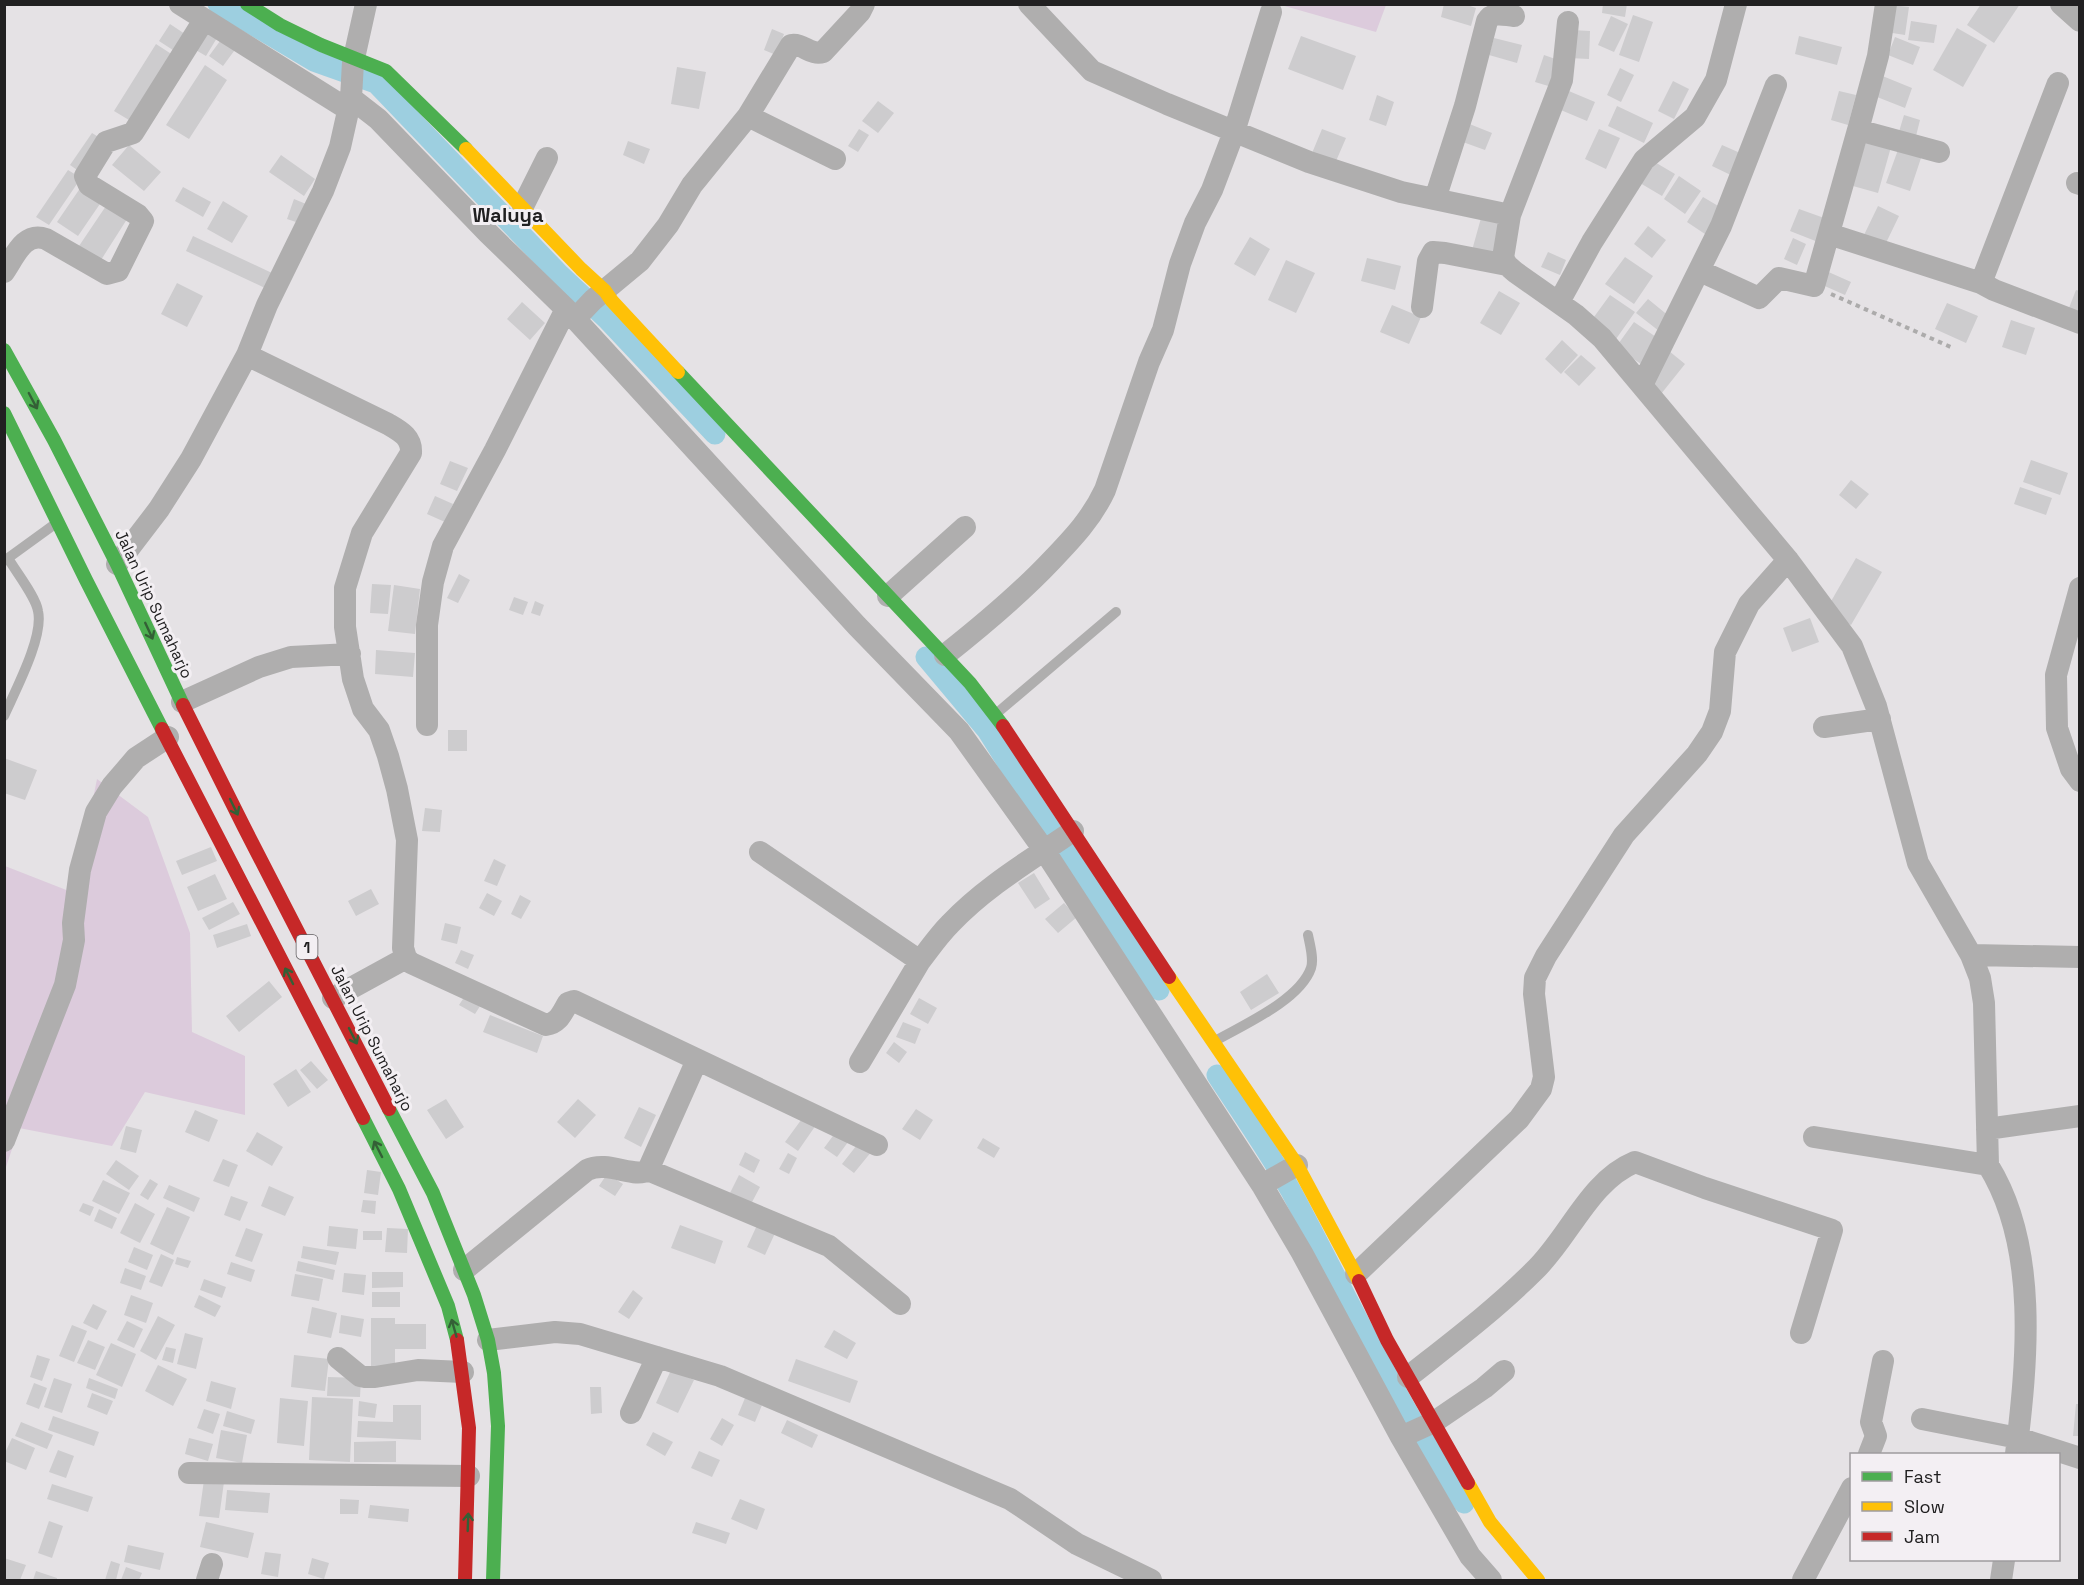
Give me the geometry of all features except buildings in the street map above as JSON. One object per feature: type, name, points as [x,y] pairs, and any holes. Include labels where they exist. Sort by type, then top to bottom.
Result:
[{"type":"main road","points":[[247,4],[271,42],[354,60],[386,71],[523,206],[581,269],[583,307],[612,301],[945,655],[995,716],[1016,743],[1059,841],[1212,1042],[1292,1167],[1356,1274],[1371,1349],[1408,1377],[1417,1431],[1538,1581]]},
{"type":"main road","name":"Jalan Urip Sumaharjo","points":[[4,350],[54,440],[117,564],[244,827],[433,1193],[464,1270],[488,1340],[494,1373],[498,1426],[493,1581]]},
{"type":"main road","name":"1","points":[[4,413],[407,1206],[448,1306],[464,1372],[469,1428],[465,1581]]},
{"type":"street","points":[[180,4],[204,20],[271,42],[378,119],[488,233],[583,307],[857,626],[959,731],[1059,841],[1265,1183],[1371,1349],[1417,1431],[1470,1556],[1491,1581]]},
{"type":"street","points":[[117,564],[159,509],[191,459],[247,355],[267,305],[323,191],[340,147],[366,4]]},
{"type":"street","points":[[427,725],[427,625],[433,582],[443,546],[495,450],[583,307],[640,261],[657,241],[692,185],[748,116],[790,45],[798,44],[814,52],[823,52],[853,20],[864,4]]},
{"type":"street","points":[[1029,4],[1092,71],[1309,162],[1401,192],[1510,215]]},
{"type":"street","points":[[1558,302],[1592,242],[1644,160],[1695,117],[1716,80],[1736,4]]},
{"type":"street","points":[[1700,271],[1759,298],[1779,278],[1814,286],[1878,56],[1886,4]]},
{"type":"street","points":[[2061,4],[2079,21]]},
{"type":"street","points":[[945,655],[1023,591],[1086,524],[1097,508],[1149,362],[1163,330],[1180,264],[1234,132],[1271,12]]},
{"type":"street","points":[[1435,199],[1465,106],[1487,21],[1492,15],[1497,14],[1514,16]]},
{"type":"street","points":[[4,272],[27,240],[38,236],[107,274],[118,271],[143,221],[138,215],[89,184],[85,176],[106,142],[133,133],[204,20]]},
{"type":"street","points":[[1568,22],[1562,80],[1510,215],[1503,258],[1507,265],[1602,338],[1788,560],[1852,645],[1880,719],[1918,863],[1971,955],[1980,978],[1983,1002],[1988,1165],[2001,1186],[2012,1214],[2024,1282],[2026,1357],[2017,1446]]},
{"type":"street","points":[[1982,283],[2058,83]]},
{"type":"street","points":[[1642,385],[1721,226],[1776,85]]},
{"type":"street","points":[[748,116],[835,159]]},
{"type":"street","points":[[1858,130],[1939,152]]},
{"type":"street","points":[[523,206],[547,158]]},
{"type":"street","points":[[1829,234],[1982,283],[1994,290],[2079,323]]},
{"type":"street","points":[[1422,307],[1428,261],[1433,252],[1507,265]]},
{"type":"street","points":[[247,355],[388,424],[401,432],[410,442],[411,453],[362,533],[345,588],[345,627],[357,689],[363,708],[379,730],[391,767],[407,840],[404,948],[406,958],[411,963],[439,977],[546,1024],[553,1024],[559,1019],[568,1003],[574,1002],[877,1145]]},
{"type":"street","points":[[888,596],[965,527]]},
{"type":"street","points":[[1356,1274],[1519,1119],[1541,1089],[1544,1077],[1534,994],[1535,978],[1546,956],[1624,834],[1697,754],[1712,732],[1720,711],[1725,652],[1749,603],[1788,560]]},
{"type":"street","points":[[2079,588],[2056,675],[2057,728],[2071,770],[2079,781]]},
{"type":"street","points":[[182,702],[259,666],[291,657],[350,654]]},
{"type":"street","points":[[1824,728],[1880,719]]},
{"type":"street","points":[[4,1141],[65,985],[74,939],[73,923],[80,870],[96,812],[112,786],[136,758],[168,737]]},
{"type":"street","points":[[860,1062],[920,960],[950,924],[1009,874],[1059,841]]},
{"type":"street","points":[[760,852],[920,960]]},
{"type":"street","points":[[1971,955],[2079,957]]},
{"type":"street","points":[[333,998],[406,958]]},
{"type":"street","points":[[648,1170],[697,1060]]},
{"type":"street","points":[[1987,1128],[2079,1116]]},
{"type":"street","points":[[1814,1137],[1988,1165]]},
{"type":"street","points":[[1408,1377],[1496,1306],[1536,1269],[1596,1191],[1622,1167],[1635,1162],[1832,1230],[1801,1333]]},
{"type":"street","points":[[464,1270],[586,1170],[598,1166],[640,1173],[648,1170],[829,1246],[900,1304]]},
{"type":"street","points":[[1265,1183],[1292,1167]]},
{"type":"street","points":[[488,1340],[546,1333],[580,1334],[720,1376],[1010,1499],[1077,1544],[1151,1581]]},
{"type":"street","points":[[631,1413],[657,1357]]},
{"type":"street","points":[[338,1358],[360,1376],[365,1377],[418,1370],[464,1372]]},
{"type":"street","points":[[1870,1453],[1876,1436],[1871,1422],[1882,1361]]},
{"type":"street","points":[[1417,1431],[1484,1388],[1504,1371]]},
{"type":"street","points":[[1922,1419],[2017,1446],[2053,1453]]},
{"type":"street","points":[[2060,1454],[2079,1458]]},
{"type":"street","points":[[189,1473],[469,1476]]},
{"type":"street","points":[[1803,1581],[1850,1490]]},
{"type":"street","points":[[2001,1581],[2004,1561]]},
{"type":"lane","points":[[4,716],[35,640],[39,620],[34,600],[6,560],[58,523]]},
{"type":"lane","points":[[995,716],[1116,612]]},
{"type":"lane","points":[[1212,1042],[1279,1004],[1301,985],[1312,967],[1308,935]]},
{"type":"path","points":[[1814,286],[1953,348]]},
{"type":"shaded area","points":[[1281,5],[1386,5],[1376,32]]},
{"type":"shaded area","points":[[97,779],[148,817],[190,933],[192,1032],[245,1056],[245,1115],[145,1092],[112,1146],[19,1128],[5,1170],[5,866],[74,893]]},
{"type":"waterway","points":[[218,4],[314,61],[376,83],[560,275],[607,319],[715,434]]},
{"type":"waterway","points":[[926,657],[987,730],[1035,806],[1159,990]]},
{"type":"waterway","points":[[1217,1075],[1283,1177],[1394,1388],[1464,1503]]},
{"type":"traffic: fast","points":[[247,4],[280,25],[321,45],[386,71],[466,149]]},
{"type":"traffic: fast","points":[[4,350],[54,440],[117,564],[183,705]]},
{"type":"traffic: fast","points":[[678,372],[970,683],[1003,726]]},
{"type":"traffic: fast","points":[[4,413],[162,729]]},
{"type":"traffic: fast","points":[[389,1109],[433,1193],[474,1295],[488,1340],[494,1373],[498,1426],[493,1580]]},
{"type":"traffic: fast","points":[[363,1118],[399,1189],[448,1306],[457,1340]]},
{"type":"traffic: slow","points":[[466,149],[605,291],[678,372]]},
{"type":"traffic: slow","points":[[1169,977],[1297,1165],[1359,1281]]},
{"type":"traffic: slow","points":[[1468,1483],[1490,1522],[1538,1580]]},
{"type":"traffic: jam","points":[[183,705],[389,1109]]},
{"type":"traffic: jam","points":[[1003,726],[1169,977]]},
{"type":"traffic: jam","points":[[162,729],[363,1118]]},
{"type":"traffic: jam","points":[[1359,1281],[1387,1340],[1468,1483]]},
{"type":"traffic: jam","points":[[457,1340],[469,1428],[465,1580]]},
{"type":"district","name":"Waluya","points":[[508,215]]}]
